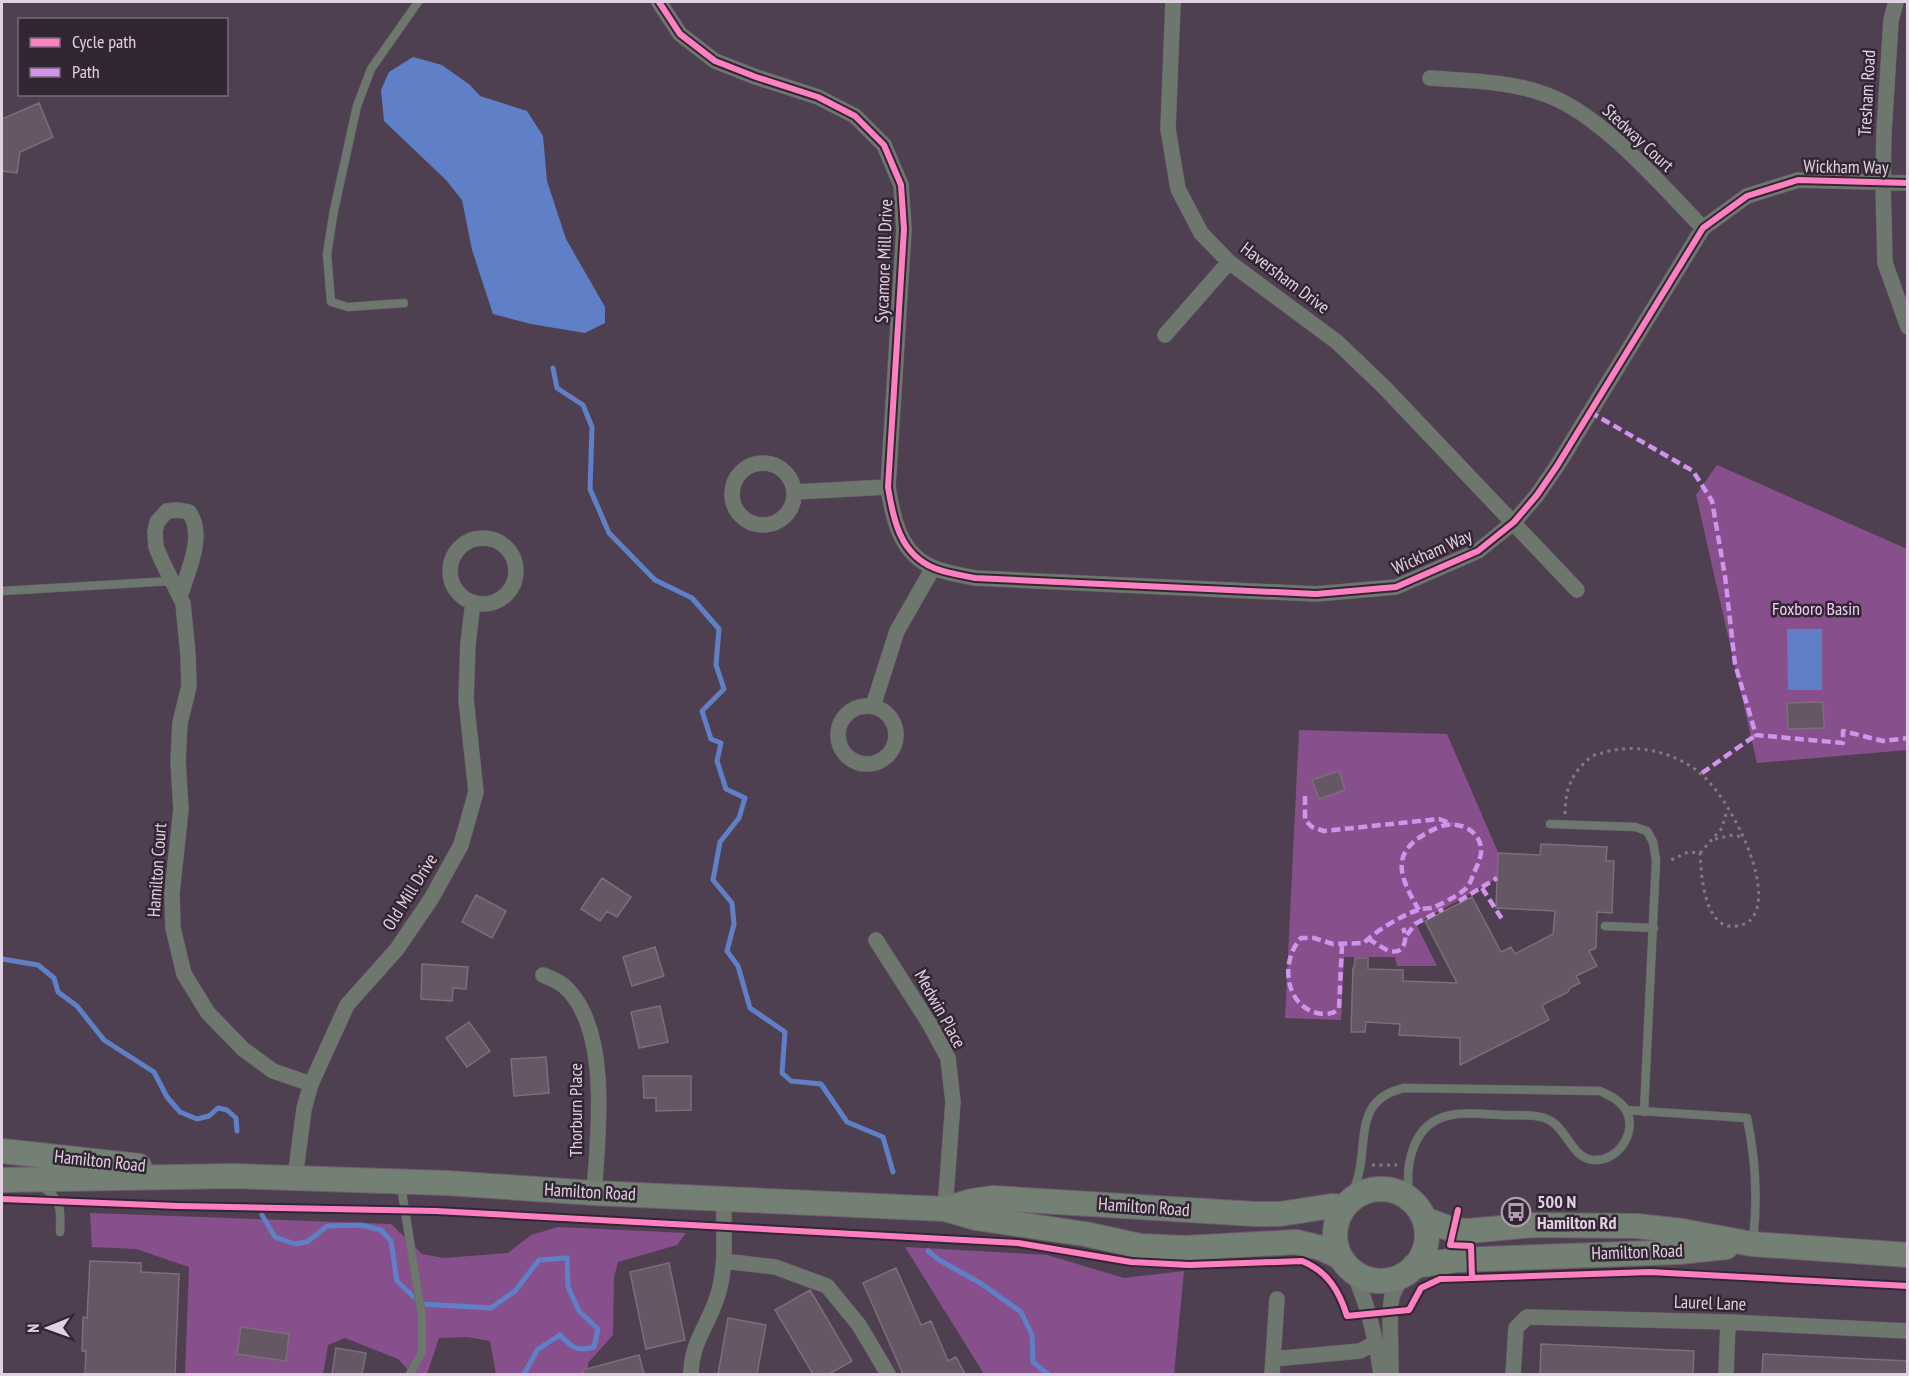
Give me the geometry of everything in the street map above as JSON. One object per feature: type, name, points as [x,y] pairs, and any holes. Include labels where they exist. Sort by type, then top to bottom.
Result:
[{"type":"main road","name":"Hamilton Road","points":[[2,1151],[234,1176]]},
{"type":"main road","name":"Hamilton Road","points":[[2,1180],[234,1176],[400,1181],[594,1193],[945,1209],[976,1218],[1024,1223],[1140,1246],[1185,1248],[1296,1242],[1321,1248],[1346,1264]]},
{"type":"main road","points":[[1373,1189],[1399,1192],[1410,1199],[1424,1219],[1426,1244],[1422,1256],[1408,1271],[1389,1280],[1376,1281],[1363,1277],[1346,1264],[1335,1244],[1335,1231],[1338,1218],[1347,1204],[1361,1193],[1373,1189]]},
{"type":"main road","name":"Hamilton Road","points":[[945,1209],[993,1198],[1255,1214],[1280,1214],[1347,1204]]},
{"type":"main road","name":"Hamilton Road","points":[[1424,1219],[1453,1230],[1468,1231],[1534,1225],[1637,1226],[1682,1231],[1752,1244],[1908,1255]]},
{"type":"main road","name":"Hamilton Road","points":[[1408,1271],[1456,1260],[1679,1252],[1752,1244]]},
{"type":"street","name":"Sycamore Mill Drive","points":[[659,2],[680,34],[715,61],[818,97],[855,116],[884,145],[901,185],[904,229],[888,487],[897,531],[918,558],[933,568]]},
{"type":"street","name":"Haversham Drive","points":[[1173,2],[1168,129],[1178,189],[1202,233],[1229,262],[1337,342],[1384,387],[1577,590]]},
{"type":"street","name":"Tresham Road","points":[[1896,2],[1891,20],[1883,182],[1885,263],[1908,327]]},
{"type":"street","name":"Stedway Court","points":[[1430,78],[1500,82],[1549,95],[1589,118],[1615,140],[1703,228]]},
{"type":"street","name":"Wickham Way","points":[[933,568],[975,578],[1316,594],[1396,587],[1478,551],[1514,522],[1557,466],[1703,228],[1747,196],[1798,180],[1908,183]]},
{"type":"street","points":[[1165,335],[1229,262]]},
{"type":"street","points":[[765,463],[779,467],[790,478],[794,492],[792,507],[782,519],[768,525],[754,525],[741,517],[733,504],[732,489],[738,475],[750,466],[765,463]]},
{"type":"street","points":[[794,492],[888,487]]},
{"type":"street","name":"Hamilton Court","points":[[180,597],[194,551],[196,532],[195,520],[189,512],[178,510],[167,511],[157,522],[155,532],[156,547],[173,581],[180,597],[183,603],[188,655],[189,686],[180,723],[178,761],[181,809],[172,893],[172,928],[184,974],[208,1013],[243,1049],[273,1071],[311,1084]]},
{"type":"street","points":[[481,538],[492,539],[509,550],[514,560],[515,580],[510,590],[494,602],[483,604],[473,602],[463,597],[451,578],[454,556],[470,541],[481,538]]},
{"type":"street","points":[[873,706],[897,631],[933,568]]},
{"type":"street","name":"Old Mill Drive","points":[[295,1178],[304,1109],[311,1084],[347,1005],[397,950],[461,845],[476,792],[466,699],[468,644],[473,602]]},
{"type":"street","name":"Medwin Place","points":[[876,940],[929,1023],[948,1058],[953,1102],[945,1209]]},
{"type":"street","name":"Thorburn Place","points":[[543,975],[570,991],[578,1002],[594,1044],[598,1105],[594,1193]]},
{"type":"street","points":[[691,1374],[693,1349],[718,1293],[724,1261],[724,1199]]},
{"type":"street","points":[[724,1261],[775,1267],[827,1286],[859,1325],[888,1374]]},
{"type":"street","points":[[1346,1264],[1362,1292],[1381,1374]]},
{"type":"street","points":[[1391,1374],[1390,1311],[1392,1296],[1408,1271]]},
{"type":"street","points":[[1277,1299],[1272,1367],[1360,1351],[1375,1344]]},
{"type":"street","name":"Laurel Lane","points":[[1513,1374],[1516,1328],[1527,1317],[1728,1322],[1908,1331]]},
{"type":"street","points":[[1726,1374],[1728,1322]]},
{"type":"lane","points":[[404,303],[348,307],[331,302],[327,254],[334,210],[357,106],[371,69],[418,2]]},
{"type":"lane","points":[[2,591],[173,581]]},
{"type":"lane","points":[[1550,824],[1635,827],[1647,831],[1653,842],[1656,867],[1654,928],[1644,1112]]},
{"type":"lane","points":[[1605,926],[1654,928]]},
{"type":"lane","points":[[1347,1204],[1359,1173],[1367,1116],[1373,1104],[1392,1090],[1404,1088],[1600,1091],[1615,1098],[1626,1110],[1631,1127],[1623,1146],[1607,1159],[1591,1160],[1578,1153],[1562,1131],[1551,1121],[1539,1117],[1450,1115],[1431,1124],[1412,1149],[1407,1176],[1410,1199]]},
{"type":"lane","points":[[1626,1110],[1747,1118],[1755,1154],[1755,1217],[1752,1244]]},
{"type":"lane","points":[[28,1181],[43,1188],[58,1201],[61,1211],[60,1232]]},
{"type":"lane","points":[[400,1181],[423,1317],[422,1352],[410,1374]]},
{"type":"path","points":[[1565,824],[1565,794],[1576,772],[1591,756],[1614,749],[1640,749],[1668,754],[1693,766],[1712,784],[1728,808],[1749,849],[1755,868],[1759,896],[1757,909],[1745,925],[1731,927],[1714,916],[1707,901],[1702,880],[1700,853],[1722,828],[1728,808]]},
{"type":"path","points":[[1714,839],[1743,837]]},
{"type":"path","points":[[1656,867],[1688,852],[1700,853]]},
{"type":"path","points":[[1370,1165],[1398,1165]]},
{"type":"green space","name":"Foxboro Basin","points":[[1717,465],[1907,549],[1907,750],[1757,763],[1696,495]]},
{"type":"green space","points":[[1299,730],[1447,734],[1507,873],[1416,924],[1437,966],[1397,966],[1395,957],[1344,957],[1341,1020],[1285,1018]]},
{"type":"green space","points":[[90,1213],[391,1224],[422,1254],[444,1258],[508,1253],[531,1235],[558,1227],[686,1233],[677,1245],[618,1262],[614,1277],[613,1335],[588,1363],[589,1374],[496,1374],[490,1341],[467,1337],[439,1338],[427,1374],[412,1374],[398,1359],[345,1338],[328,1345],[323,1374],[185,1374],[189,1267],[136,1249],[92,1247]]},
{"type":"green space","points":[[905,1247],[1047,1255],[1124,1278],[1184,1271],[1174,1374],[984,1374]]},
{"type":"water","points":[[413,57],[442,65],[470,85],[480,96],[527,111],[543,136],[547,181],[566,239],[605,307],[605,323],[585,333],[531,324],[493,314],[472,250],[462,200],[446,180],[384,121],[381,90],[389,72]]},
{"type":"water","points":[[1787,629],[1822,629],[1822,690],[1788,690]]},
{"type":"building","points":[[39,103],[53,137],[20,152],[17,173],[2,171],[2,119]]},
{"type":"building","points":[[1823,702],[1824,728],[1788,729],[1787,703]]},
{"type":"building","points":[[1339,771],[1345,790],[1319,799],[1312,780]]},
{"type":"building","points":[[1541,844],[1607,847],[1606,861],[1614,861],[1612,913],[1597,912],[1596,948],[1589,951],[1597,966],[1576,976],[1580,983],[1570,988],[1568,992],[1542,1005],[1549,1020],[1460,1065],[1460,1038],[1399,1035],[1400,1024],[1366,1022],[1365,1032],[1351,1032],[1355,958],[1368,958],[1368,969],[1403,970],[1403,981],[1457,983],[1425,921],[1472,897],[1501,952],[1511,947],[1515,954],[1553,934],[1555,911],[1496,908],[1498,853],[1540,855]]},
{"type":"building","points":[[602,878],[631,897],[617,917],[607,911],[600,921],[581,909]]},
{"type":"building","points":[[476,895],[506,911],[492,938],[462,922]]},
{"type":"building","points":[[655,947],[664,976],[632,986],[623,957]]},
{"type":"building","points":[[422,964],[468,967],[466,989],[453,988],[452,1001],[421,999]]},
{"type":"building","points":[[660,1006],[668,1042],[639,1048],[631,1012]]},
{"type":"building","points":[[469,1022],[490,1051],[467,1067],[446,1038]]},
{"type":"building","points":[[546,1057],[549,1093],[514,1096],[511,1059]]},
{"type":"building","points":[[643,1076],[691,1076],[691,1110],[656,1111],[656,1098],[644,1098]]},
{"type":"building","points":[[90,1261],[141,1263],[141,1272],[179,1274],[175,1374],[85,1374],[86,1351],[82,1351],[83,1317],[87,1318]]},
{"type":"building","points":[[669,1263],[685,1340],[646,1349],[630,1272]]},
{"type":"building","points":[[896,1268],[921,1325],[931,1321],[948,1361],[956,1357],[965,1374],[903,1374],[863,1283]]},
{"type":"building","points":[[810,1290],[852,1361],[829,1374],[813,1374],[775,1310]]},
{"type":"building","points":[[728,1318],[766,1325],[757,1374],[718,1374]]},
{"type":"building","points":[[241,1327],[289,1334],[286,1361],[237,1354]]},
{"type":"building","points":[[1541,1344],[1694,1351],[1693,1374],[1540,1374]]},
{"type":"building","points":[[336,1348],[366,1353],[362,1374],[332,1374]]},
{"type":"building","points":[[1763,1354],[1908,1361],[1908,1374],[1762,1374]]},
{"type":"building","points":[[639,1355],[644,1374],[584,1374],[583,1370]]},
{"type":"waterway","points":[[553,368],[557,388],[583,405],[592,427],[590,489],[609,533],[655,580],[692,598],[719,629],[716,665],[724,689],[702,711],[711,739],[721,743],[717,761],[726,789],[745,798],[739,818],[720,842],[713,880],[732,903],[734,924],[727,951],[738,966],[750,1008],[785,1032],[782,1073],[791,1081],[821,1084],[847,1122],[883,1137],[893,1172]]},
{"type":"waterway","points":[[2,959],[38,965],[54,978],[58,992],[77,1006],[104,1040],[154,1072],[167,1097],[180,1112],[197,1119],[209,1116],[218,1108],[227,1110],[236,1118],[237,1131]]},
{"type":"waterway","points":[[262,1215],[275,1237],[295,1244],[307,1242],[327,1226],[361,1225],[381,1230],[391,1241],[397,1281],[421,1304],[491,1308],[515,1291],[539,1260],[567,1258],[568,1287],[579,1311],[598,1329],[594,1347],[576,1348],[560,1335],[538,1349],[524,1374]]},
{"type":"waterway","points":[[928,1251],[939,1260],[982,1284],[1021,1312],[1032,1335],[1033,1362],[1048,1374]]},
{"type":"marked path","points":[[1590,412],[1693,471],[1712,501],[1725,576],[1735,664],[1756,735],[1843,743],[1843,731],[1883,741],[1908,738]]},
{"type":"marked path","points":[[1702,773],[1756,735]]},
{"type":"marked path","points":[[1305,796],[1305,820],[1312,827],[1324,831],[1439,819],[1452,824]]},
{"type":"marked path","points":[[1342,945],[1339,1008],[1328,1014],[1310,1011],[1300,1004],[1294,995],[1288,972],[1294,948],[1301,938],[1314,938],[1333,944],[1364,943],[1405,915],[1412,912],[1418,910],[1420,909],[1432,908],[1457,895],[1469,885],[1481,853],[1478,839],[1468,829],[1454,825],[1439,827],[1412,843],[1405,852],[1402,872],[1405,883],[1411,896],[1419,910]]},
{"type":"marked path","points":[[1459,901],[1497,878]]},
{"type":"marked path","points":[[1482,888],[1502,919]]},
{"type":"marked path","points":[[1407,935],[1415,924],[1443,909]]},
{"type":"marked path","points":[[1368,939],[1395,952],[1404,945],[1403,928]]},
{"type":"cycle path","points":[[659,2],[680,34],[715,61],[818,97],[855,116],[884,145],[901,185],[904,229],[888,487],[893,511],[906,545],[922,562],[934,568],[975,578],[1316,594],[1396,587],[1478,551],[1514,522],[1557,466],[1703,228],[1747,196],[1798,180],[1908,183]]},
{"type":"cycle path","points":[[2,1199],[178,1206],[436,1211],[1018,1243],[1131,1262],[1189,1265],[1302,1261],[1318,1270],[1331,1282],[1347,1316],[1409,1310],[1421,1288],[1440,1279],[1650,1272],[1908,1286]]},
{"type":"cycle path","points":[[1458,1210],[1450,1245],[1471,1246],[1472,1278]]},
{"type":"place","name":"500 N Hamilton Rd","points":[[1516,1212]]}]
